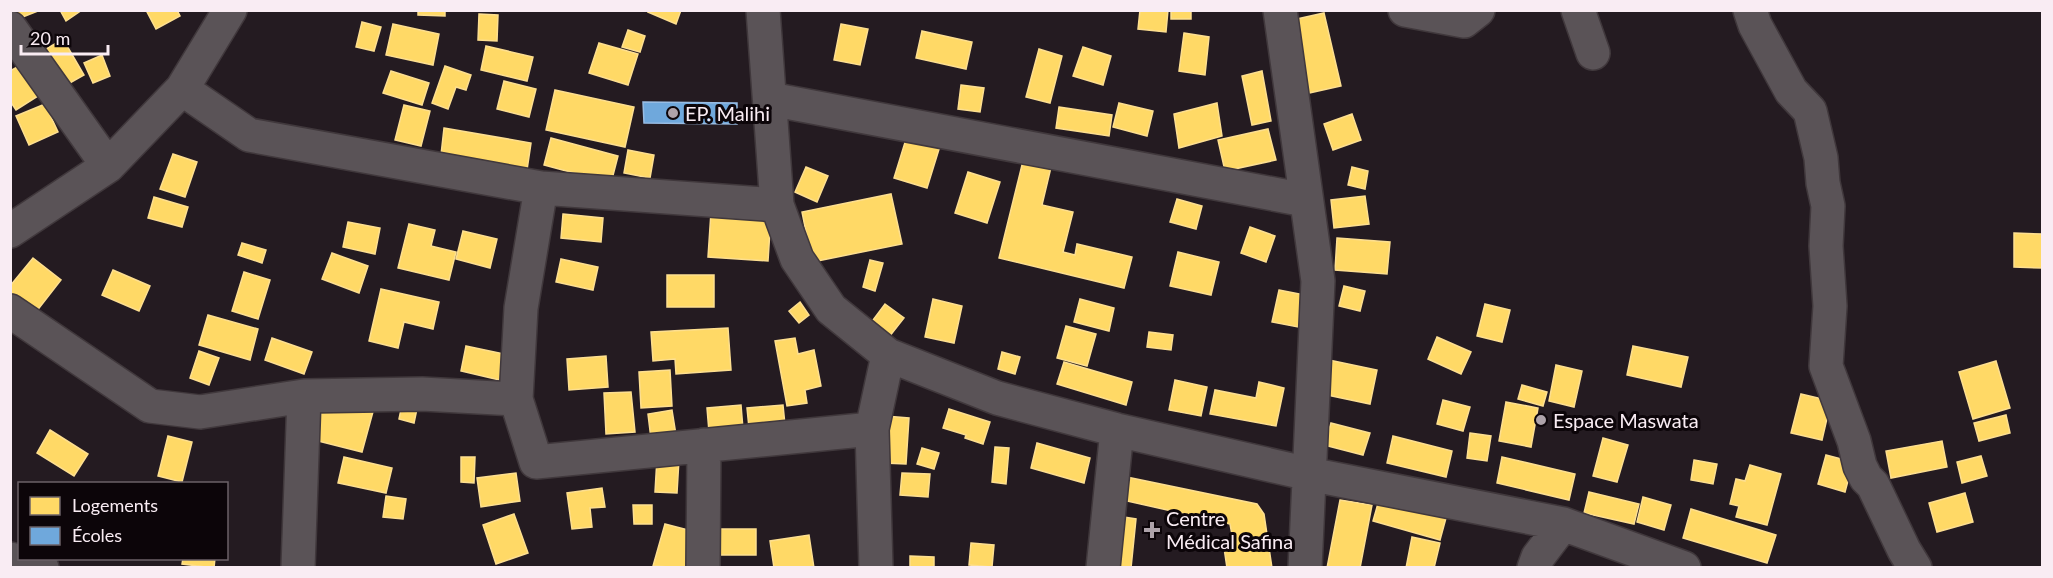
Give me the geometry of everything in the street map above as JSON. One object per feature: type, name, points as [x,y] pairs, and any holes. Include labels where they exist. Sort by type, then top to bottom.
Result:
[{"type":"street","points":[[10,231],[108,166],[182,89],[230,10]]},
{"type":"street","points":[[763,10],[777,205],[797,259],[831,309],[888,355],[997,398],[1117,430],[1309,474],[1563,524],[1675,556]]},
{"type":"street","points":[[1280,10],[1318,281],[1305,567]]},
{"type":"street","points":[[1405,10],[1464,21],[1478,10]]},
{"type":"street","points":[[1578,10],[1593,53]]},
{"type":"street","points":[[1750,10],[1755,26],[1791,91],[1810,111],[1821,158],[1828,206],[1826,246],[1830,306],[1826,366],[1854,441],[1860,466],[1866,478],[1873,485],[1904,550],[1915,567]]},
{"type":"street","points":[[10,28],[108,166]]},
{"type":"street","points":[[182,89],[249,135],[541,188],[777,205]]},
{"type":"street","points":[[770,99],[1305,200]]},
{"type":"street","points":[[541,188],[521,309],[516,399],[536,462],[872,429]]},
{"type":"street","points":[[10,311],[150,406],[200,412],[304,396],[422,394],[516,399]]},
{"type":"street","points":[[876,567],[872,429],[888,355]]},
{"type":"street","points":[[298,567],[304,396]]},
{"type":"street","points":[[1103,567],[1117,430]]},
{"type":"street","points":[[703,567],[704,446]]},
{"type":"street","points":[[1534,567],[1538,557],[1563,524]]},
{"type":"street","points":[[10,559],[42,567]]},
{"type":"building: Logements","points":[[11,10],[38,10],[38,11],[15,20]]},
{"type":"building: Logements","points":[[60,10],[82,10],[66,21]]},
{"type":"building: Logements","points":[[146,10],[177,10],[180,16],[156,29]]},
{"type":"building: Logements","points":[[418,10],[445,10],[445,16],[418,15]]},
{"type":"building: Logements","points":[[649,10],[681,10],[676,24],[648,12]]},
{"type":"building: Logements","points":[[1140,10],[1168,10],[1166,32],[1138,29]]},
{"type":"building: Logements","points":[[1171,10],[1191,10],[1191,19],[1171,19]]},
{"type":"building: Logements","points":[[1324,13],[1341,86],[1309,93],[1292,20]]},
{"type":"building: Logements","points":[[479,14],[498,15],[497,41],[478,40]]},
{"type":"building: Logements","points":[[362,22],[381,27],[374,51],[356,47]]},
{"type":"building: Logements","points":[[393,24],[439,34],[433,65],[386,55]]},
{"type":"building: Logements","points":[[841,24],[868,29],[860,65],[834,60]]},
{"type":"building: Logements","points":[[628,30],[645,36],[640,52],[622,47]]},
{"type":"building: Logements","points":[[922,31],[972,42],[966,69],[916,58]]},
{"type":"building: Logements","points":[[1184,33],[1209,37],[1205,75],[1179,71]]},
{"type":"building: Logements","points":[[63,39],[84,75],[61,88],[41,52]]},
{"type":"building: Logements","points":[[599,43],[638,54],[628,85],[589,73]]},
{"type":"building: Logements","points":[[486,46],[533,57],[527,81],[481,70]]},
{"type":"building: Logements","points":[[1083,47],[1111,56],[1103,85],[1073,76]]},
{"type":"building: Logements","points":[[1039,49],[1062,56],[1050,103],[1026,97]]},
{"type":"building: Logements","points":[[102,55],[110,76],[93,83],[84,63]]},
{"type":"building: Logements","points":[[19,66],[38,96],[16,110],[10,101],[10,71]]},
{"type":"building: Logements","points":[[445,66],[471,75],[466,90],[456,87],[448,109],[432,103]]},
{"type":"building: Logements","points":[[391,71],[429,83],[422,105],[383,93]]},
{"type":"building: Logements","points":[[1262,71],[1271,121],[1252,125],[1242,76]]},
{"type":"building: Logements","points":[[504,81],[536,89],[529,117],[497,109]]},
{"type":"building: Logements","points":[[961,85],[984,88],[980,112],[958,109]]},
{"type":"building: Logements","points":[[555,90],[634,107],[625,147],[546,130]]},
{"type":"building: Logements","points":[[1119,103],[1153,111],[1147,136],[1113,127]]},
{"type":"building: Logements","points":[[1217,103],[1222,136],[1179,148],[1174,114]]},
{"type":"building: Logements","points":[[45,104],[58,132],[29,145],[16,116]]},
{"type":"building: Logements","points":[[404,105],[430,111],[421,146],[395,140]]},
{"type":"building: Logements","points":[[1059,107],[1112,115],[1109,136],[1056,128]]},
{"type":"building: Logements","points":[[1352,114],[1361,140],[1333,150],[1324,124]]},
{"type":"building: Logements","points":[[444,128],[531,143],[527,170],[441,155]]},
{"type":"building: Logements","points":[[1268,129],[1276,160],[1225,171],[1218,140]]},
{"type":"building: Logements","points":[[907,136],[940,146],[927,188],[894,178]]},
{"type":"building: Logements","points":[[551,138],[618,156],[611,183],[544,165]]},
{"type":"building: Logements","points":[[628,150],[654,155],[650,178],[624,173]]},
{"type":"building: Logements","points":[[173,154],[197,162],[185,197],[160,189]]},
{"type":"building: Logements","points":[[1024,157],[1052,163],[1042,205],[1073,212],[1063,252],[1075,255],[1077,244],[1132,257],[1124,288],[999,258]]},
{"type":"building: Logements","points":[[806,167],[828,176],[817,202],[795,192]]},
{"type":"building: Logements","points":[[1352,167],[1368,171],[1365,189],[1348,185]]},
{"type":"building: Logements","points":[[968,172],[1000,182],[987,223],[955,213]]},
{"type":"building: Logements","points":[[891,194],[902,244],[812,262],[802,212]]},
{"type":"building: Logements","points":[[1365,196],[1369,224],[1334,228],[1331,200]]},
{"type":"building: Logements","points":[[154,197],[188,207],[182,227],[148,218]]},
{"type":"building: Logements","points":[[1177,199],[1202,206],[1196,229],[1170,222]]},
{"type":"building: Logements","points":[[711,212],[771,215],[768,261],[708,257]]},
{"type":"building: Logements","points":[[563,214],[603,218],[601,242],[561,238]]},
{"type":"building: Logements","points":[[348,222],[380,228],[375,254],[343,247]]},
{"type":"building: Logements","points":[[409,224],[435,230],[431,246],[456,252],[449,280],[398,268]]},
{"type":"building: Logements","points":[[1250,227],[1275,236],[1266,262],[1241,253]]},
{"type":"building: Logements","points":[[463,231],[497,239],[490,268],[456,259]]},
{"type":"building: Logements","points":[[2014,233],[2042,234],[2042,268],[2014,267]]},
{"type":"building: Logements","points":[[1337,238],[1390,242],[1387,274],[1335,270]]},
{"type":"building: Logements","points":[[242,243],[266,250],[262,263],[238,255]]},
{"type":"building: Logements","points":[[1178,252],[1219,262],[1211,295],[1170,286]]},
{"type":"building: Logements","points":[[332,253],[368,266],[359,293],[322,279]]},
{"type":"building: Logements","points":[[33,258],[61,280],[36,312],[10,292],[10,286]]},
{"type":"building: Logements","points":[[561,259],[598,267],[593,290],[556,282]]},
{"type":"building: Logements","points":[[870,260],[883,263],[875,291],[863,287]]},
{"type":"building: Logements","points":[[113,270],[150,286],[139,311],[102,295]]},
{"type":"building: Logements","points":[[244,272],[270,280],[258,319],[232,311]]},
{"type":"building: Logements","points":[[667,275],[714,275],[714,307],[667,307]]},
{"type":"building: Logements","points":[[1344,286],[1365,291],[1360,311],[1339,306]]},
{"type":"building: Logements","points":[[381,289],[439,302],[433,329],[404,322],[398,348],[369,341]]},
{"type":"building: Logements","points":[[1279,290],[1305,295],[1298,327],[1272,322]]},
{"type":"building: Logements","points":[[933,299],[962,306],[954,343],[925,337]]},
{"type":"building: Logements","points":[[1080,299],[1114,308],[1109,331],[1074,322]]},
{"type":"building: Logements","points":[[800,302],[809,315],[799,323],[789,311]]},
{"type":"building: Logements","points":[[885,304],[904,318],[889,337],[870,324]]},
{"type":"building: Logements","points":[[1485,304],[1510,310],[1502,342],[1477,336]]},
{"type":"building: Logements","points":[[208,315],[258,329],[250,360],[199,345]]},
{"type":"building: Logements","points":[[1066,326],[1096,334],[1087,366],[1057,358]]},
{"type":"building: Logements","points":[[728,328],[731,370],[676,374],[675,359],[653,361],[651,332]]},
{"type":"building: Logements","points":[[1149,332],[1173,335],[1171,350],[1147,347]]},
{"type":"building: Logements","points":[[1437,337],[1471,352],[1461,374],[1428,359]]},
{"type":"building: Logements","points":[[272,338],[312,352],[304,374],[265,360]]},
{"type":"building: Logements","points":[[795,338],[798,354],[814,350],[821,386],[805,390],[807,403],[787,406],[775,341]]},
{"type":"building: Logements","points":[[466,346],[509,355],[504,381],[461,371]]},
{"type":"building: Logements","points":[[1633,346],[1688,357],[1681,387],[1627,375]]},
{"type":"building: Logements","points":[[199,351],[219,358],[209,385],[190,378]]},
{"type":"building: Logements","points":[[1002,352],[1020,357],[1015,374],[998,369]]},
{"type":"building: Logements","points":[[606,356],[608,387],[569,390],[567,359]]},
{"type":"building: Logements","points":[[1329,360],[1377,370],[1370,404],[1322,394]]},
{"type":"building: Logements","points":[[1996,361],[2010,408],[1973,419],[1959,372]]},
{"type":"building: Logements","points":[[1064,362],[1132,382],[1126,405],[1057,384]]},
{"type":"building: Logements","points":[[1556,365],[1582,371],[1574,407],[1549,401]]},
{"type":"building: Logements","points":[[670,370],[672,406],[641,408],[639,372]]},
{"type":"building: Logements","points":[[1175,380],[1207,387],[1201,416],[1169,410]]},
{"type":"building: Logements","points":[[1259,382],[1284,388],[1276,426],[1210,414],[1215,390],[1256,398]]},
{"type":"building: Logements","points":[[1522,385],[1547,392],[1543,406],[1518,399]]},
{"type":"building: Logements","points":[[631,392],[635,432],[606,434],[604,393]]},
{"type":"building: Logements","points":[[1801,394],[1831,401],[1822,440],[1791,433]]},
{"type":"building: Logements","points":[[326,396],[374,408],[362,452],[314,440]]},
{"type":"building: Logements","points":[[403,400],[418,404],[414,423],[399,419]]},
{"type":"building: Logements","points":[[1443,400],[1470,407],[1463,431],[1437,424]]},
{"type":"building: Logements","points":[[1506,402],[1538,408],[1531,447],[1499,441]]},
{"type":"building: Logements","points":[[741,405],[743,429],[709,432],[707,408]]},
{"type":"building: Logements","points":[[783,405],[785,425],[749,428],[747,408]]},
{"type":"building: Logements","points":[[949,409],[990,422],[983,444],[965,438],[966,435],[943,428]]},
{"type":"building: Logements","points":[[672,410],[676,435],[651,439],[648,414]]},
{"type":"building: Logements","points":[[2006,415],[2010,433],[1979,441],[1974,423]]},
{"type":"building: Logements","points":[[885,416],[909,418],[906,464],[883,463]]},
{"type":"building: Logements","points":[[1331,423],[1370,433],[1363,455],[1324,445]]},
{"type":"building: Logements","points":[[50,430],[88,454],[74,476],[37,453]]},
{"type":"building: Logements","points":[[1470,433],[1491,436],[1487,461],[1467,458]]},
{"type":"building: Logements","points":[[168,436],[192,442],[182,482],[158,476]]},
{"type":"building: Logements","points":[[1393,436],[1452,451],[1446,477],[1387,463]]},
{"type":"building: Logements","points":[[1603,438],[1628,445],[1617,482],[1593,476]]},
{"type":"building: Logements","points":[[1942,441],[1947,467],[1891,478],[1886,451]]},
{"type":"building: Logements","points":[[1037,443],[1090,458],[1084,483],[1031,468]]},
{"type":"building: Logements","points":[[995,447],[1009,448],[1006,484],[992,482]]},
{"type":"building: Logements","points":[[922,448],[939,453],[934,469],[917,464]]},
{"type":"building: Logements","points":[[1826,455],[1853,462],[1845,492],[1818,484]]},
{"type":"building: Logements","points":[[1981,456],[1987,476],[1962,483],[1957,462]]},
{"type":"building: Logements","points":[[344,457],[392,468],[386,493],[338,483]]},
{"type":"building: Logements","points":[[461,457],[475,457],[474,483],[461,482]]},
{"type":"building: Logements","points":[[1502,457],[1575,474],[1569,500],[1497,483]]},
{"type":"building: Logements","points":[[657,458],[679,459],[677,493],[655,492]]},
{"type":"building: Logements","points":[[1694,460],[1717,464],[1713,484],[1691,480]]},
{"type":"building: Logements","points":[[1750,465],[1781,474],[1767,525],[1736,517],[1739,506],[1730,504],[1736,479],[1745,481]]},
{"type":"building: Logements","points":[[516,473],[520,501],[481,507],[477,478]]},
{"type":"building: Logements","points":[[902,473],[930,474],[928,497],[900,495]]},
{"type":"building: Logements","points":[[1122,476],[1257,504],[1264,514],[1272,568],[1227,568],[1223,541],[1233,540],[1230,524],[1118,499]]},
{"type":"building: Logements","points":[[602,488],[605,507],[590,508],[592,527],[572,529],[567,493]]},
{"type":"building: Logements","points":[[1589,492],[1639,504],[1634,524],[1584,513]]},
{"type":"building: Logements","points":[[1965,493],[1973,522],[1937,532],[1929,503]]},
{"type":"building: Logements","points":[[386,496],[406,499],[403,519],[383,517]]},
{"type":"building: Logements","points":[[1643,497],[1671,505],[1664,530],[1637,522]]},
{"type":"building: Logements","points":[[1340,500],[1372,505],[1360,568],[1327,568]]},
{"type":"building: Logements","points":[[1379,500],[1446,518],[1440,540],[1373,521]]},
{"type":"building: Logements","points":[[633,505],[652,505],[652,524],[634,524]]},
{"type":"building: Logements","points":[[1691,509],[1776,535],[1767,563],[1683,538]]},
{"type":"building: Logements","points":[[514,514],[528,553],[496,564],[483,525]]},
{"type":"building: Logements","points":[[1111,515],[1136,519],[1131,568],[1104,568]]},
{"type":"building: Logements","points":[[665,524],[696,532],[686,568],[653,566]]},
{"type":"building: Logements","points":[[713,529],[756,529],[756,555],[713,555]]},
{"type":"building: Logements","points":[[809,535],[814,568],[774,568],[770,541]]},
{"type":"building: Logements","points":[[1412,537],[1440,543],[1434,568],[1406,568]]},
{"type":"building: Logements","points":[[971,543],[994,545],[992,567],[969,565]]},
{"type":"building: Logements","points":[[910,556],[934,557],[934,568],[910,568]]},
{"type":"building: Logements","points":[[183,560],[215,560],[214,568],[182,564]]},
{"type":"building: Écoles","points":[[643,102],[737,103],[737,124],[644,123]]},
{"type":"place","name":"EP. Malihi","points":[[673,113]]},
{"type":"place","name":"Espace Maswata","points":[[1541,420]]},
{"type":"place","name":"Centre Médical Safina","points":[[1152,530]]}]
